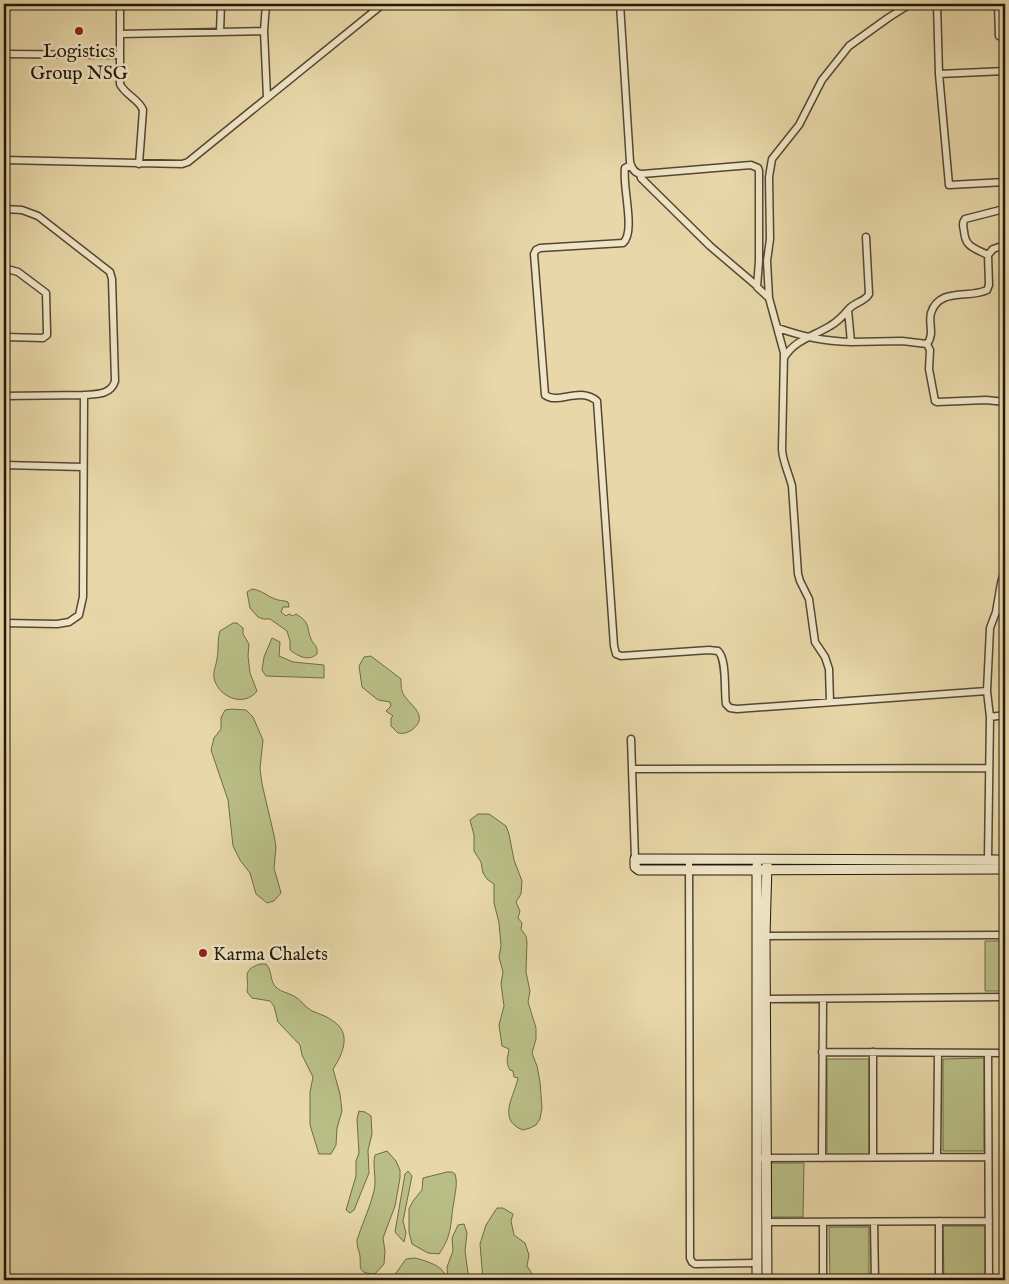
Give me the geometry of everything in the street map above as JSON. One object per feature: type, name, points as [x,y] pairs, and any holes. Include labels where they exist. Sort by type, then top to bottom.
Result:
[{"type":"street","points":[[120,4],[121,87],[140,104],[143,110],[139,164]]},
{"type":"street","points":[[220,32],[221,4]]},
{"type":"street","points":[[266,4],[264,31],[267,98]]},
{"type":"street","points":[[4,160],[176,165],[188,162],[383,4]]},
{"type":"street","points":[[620,4],[631,165],[633,170],[640,174],[751,165],[758,168],[760,204],[757,286]]},
{"type":"street","points":[[830,702],[829,669],[825,657],[815,642],[809,599],[798,574],[792,486],[790,474],[783,457],[781,441],[784,360],[782,342],[769,298],[767,267],[770,239],[769,177],[772,159],[799,125],[822,80],[849,46],[910,4]]},
{"type":"street","points":[[937,4],[939,74],[948,185],[1005,182]]},
{"type":"street","points":[[998,4],[999,36]]},
{"type":"street","points":[[120,34],[264,31]]},
{"type":"street","points":[[4,54],[120,55]]},
{"type":"street","points":[[939,74],[1005,71]]},
{"type":"street","points":[[631,165],[625,168],[624,177],[628,218],[628,236],[626,241],[623,243],[540,248],[534,254],[544,396],[551,398],[587,395],[597,401],[616,654],[621,656],[718,651],[722,656],[726,704],[730,708],[737,709],[987,691]]},
{"type":"street","points":[[640,174],[641,178],[703,239],[769,298]]},
{"type":"street","points":[[988,255],[964,241],[963,222],[968,218],[1004,209],[1005,206]]},
{"type":"street","points":[[4,209],[22,210],[38,216],[110,272],[112,279],[115,381],[113,387],[108,392],[84,395],[4,396]]},
{"type":"street","points":[[784,360],[790,350],[807,338],[829,327],[853,305],[865,299],[869,294],[866,237]]},
{"type":"street","points":[[1005,245],[993,249],[988,255],[988,289],[978,293],[951,295],[940,300],[932,312],[931,339],[928,344],[930,350],[929,369],[935,401],[986,400],[1005,402]]},
{"type":"street","points":[[4,268],[18,272],[46,293],[47,332],[44,338],[4,337]]},
{"type":"street","points":[[848,310],[852,342]]},
{"type":"street","points":[[778,328],[807,338],[852,342],[902,341],[928,344]]},
{"type":"street","points":[[4,623],[57,624],[70,622],[79,615],[83,596],[84,395]]},
{"type":"street","points":[[4,465],[83,467]]},
{"type":"street","points":[[988,860],[990,716],[987,691],[990,628],[996,612],[1005,569]]},
{"type":"street","points":[[990,716],[1005,715]]},
{"type":"street","points":[[631,739],[635,868],[639,870],[1005,869]]},
{"type":"street","points":[[632,769],[989,768]]},
{"type":"street","points":[[757,1280],[756,1158],[762,859]]},
{"type":"street","points":[[635,860],[1005,860]]},
{"type":"street","points":[[689,860],[690,1258],[695,1264],[756,1263]]},
{"type":"street","points":[[762,870],[765,936],[767,1280]]},
{"type":"street","points":[[765,936],[1005,935]]},
{"type":"street","points":[[765,1000],[1005,998]]},
{"type":"street","points":[[822,1158],[823,999]]},
{"type":"street","points":[[822,1052],[1005,1053]]},
{"type":"street","points":[[873,1052],[873,1158]]},
{"type":"street","points":[[937,1157],[938,1053]]},
{"type":"street","points":[[988,1053],[989,1280]]},
{"type":"street","points":[[756,1158],[988,1156]]},
{"type":"street","points":[[939,1221],[939,1280]]},
{"type":"street","points":[[766,1222],[988,1221]]},
{"type":"street","points":[[822,1222],[823,1280]]},
{"type":"street","points":[[874,1222],[875,1280]]},
{"type":"green space","points":[[252,589],[275,599],[288,602],[289,607],[283,607],[281,612],[286,616],[296,614],[304,620],[316,647],[317,654],[307,658],[290,650],[287,631],[270,619],[258,617],[250,608],[247,592]]},
{"type":"green space","points":[[233,623],[237,623],[243,628],[243,634],[249,644],[250,673],[257,691],[245,699],[232,698],[226,695],[216,685],[214,678],[220,631]]},
{"type":"green space","points":[[272,638],[280,642],[279,656],[293,662],[324,665],[324,678],[266,676],[262,670],[264,657]]},
{"type":"green space","points":[[371,656],[401,679],[404,696],[418,714],[418,724],[413,729],[404,733],[398,733],[391,726],[391,718],[393,716],[386,711],[391,706],[390,702],[378,700],[362,687],[359,666],[364,657]]},
{"type":"green space","points":[[225,710],[246,710],[253,717],[263,740],[260,768],[276,847],[274,868],[281,893],[274,901],[267,903],[256,894],[250,873],[240,860],[233,846],[228,800],[211,750],[214,738],[221,729],[221,718]]},
{"type":"green space","points":[[478,814],[489,814],[506,826],[514,860],[522,881],[521,894],[516,902],[520,911],[518,918],[522,923],[521,929],[526,936],[527,942],[526,972],[530,991],[528,1002],[536,1028],[536,1039],[532,1053],[540,1082],[542,1108],[540,1119],[536,1125],[523,1130],[515,1126],[510,1120],[509,1114],[511,1099],[518,1078],[514,1077],[513,1071],[510,1070],[508,1064],[509,1049],[502,1046],[499,1025],[504,1006],[501,984],[503,972],[499,957],[501,946],[499,923],[494,903],[494,884],[483,873],[481,862],[474,851],[474,835],[470,820]]},
{"type":"green space","points":[[985,941],[1005,941],[1005,991],[985,991]]},
{"type":"green space","points":[[260,964],[266,964],[270,970],[273,983],[277,988],[292,995],[312,1011],[331,1019],[342,1031],[344,1044],[340,1057],[333,1069],[340,1094],[342,1111],[337,1128],[336,1145],[331,1154],[319,1154],[310,1125],[310,1092],[313,1077],[302,1055],[300,1045],[278,1022],[274,1006],[270,1001],[252,998],[247,992],[248,972]]},
{"type":"green space","points":[[984,1058],[984,1151],[943,1151],[943,1059]]},
{"type":"green space","points":[[827,1059],[869,1059],[869,1154],[827,1154]]},
{"type":"green space","points":[[359,1111],[371,1116],[372,1134],[368,1150],[369,1173],[354,1210],[350,1213],[346,1210],[356,1176],[356,1161],[359,1153],[357,1119]]},
{"type":"green space","points":[[387,1151],[396,1161],[400,1170],[395,1206],[383,1238],[384,1264],[375,1274],[365,1273],[360,1267],[357,1240],[374,1191],[375,1155]]},
{"type":"green space","points":[[771,1163],[804,1163],[803,1217],[771,1217]]},
{"type":"green space","points":[[408,1171],[412,1176],[403,1221],[406,1233],[404,1242],[395,1232],[405,1174]]},
{"type":"green space","points":[[447,1172],[455,1174],[456,1181],[450,1228],[447,1240],[439,1254],[428,1253],[412,1244],[409,1232],[409,1209],[422,1190],[423,1178]]},
{"type":"green space","points":[[497,1208],[503,1208],[513,1214],[511,1221],[514,1235],[525,1243],[529,1255],[527,1266],[536,1280],[483,1280],[480,1244],[486,1225]]},
{"type":"green space","points":[[464,1224],[467,1233],[465,1251],[469,1280],[448,1280],[447,1267],[453,1251],[452,1238],[458,1225]]},
{"type":"green space","points":[[943,1226],[985,1226],[985,1280],[944,1280]]},
{"type":"green space","points":[[829,1227],[869,1227],[869,1280],[830,1280]]},
{"type":"green space","points":[[415,1258],[440,1268],[446,1280],[391,1280],[406,1259]]},
{"type":"place","name":"Logistics Group NSG","points":[[79,31]]},
{"type":"place","name":"Karma Chalets","points":[[203,953]]}]
